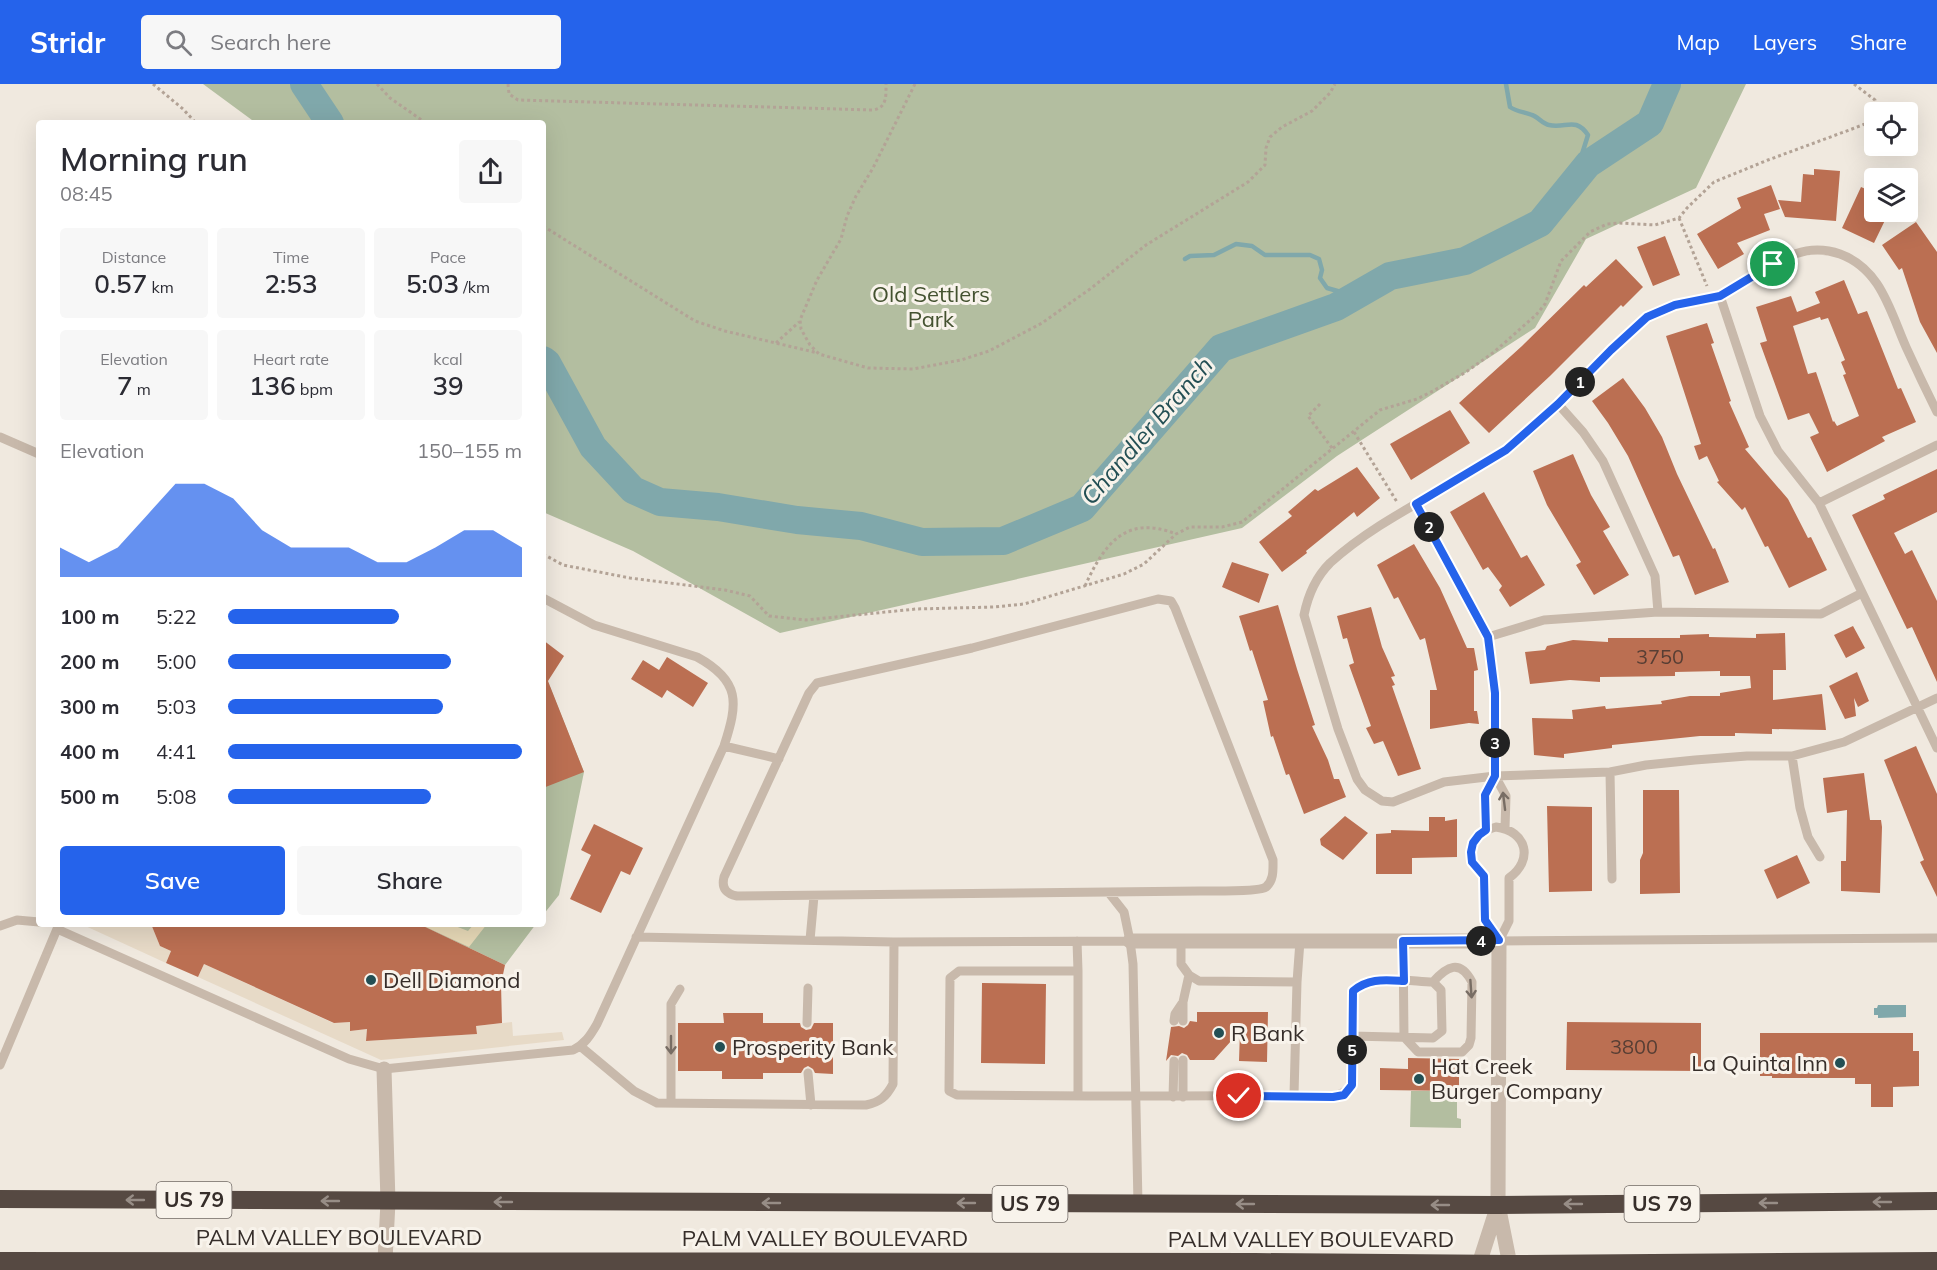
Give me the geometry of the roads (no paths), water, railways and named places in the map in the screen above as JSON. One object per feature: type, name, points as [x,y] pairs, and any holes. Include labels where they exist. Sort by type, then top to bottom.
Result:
[{"type":"highway","name":"PALM VALLEY BOULEVARD","points":[[0,1199],[1498,1205],[1937,1202]]},
{"type":"highway","name":"PALM VALLEY BOULEVARD","points":[[0,1261],[1255,1262],[1479,1267],[1937,1261]]},
{"type":"street","points":[[1130,941],[1499,940],[1498,1205],[1511,1267]]},
{"type":"street","points":[[384,1069],[388,1202],[385,1260]]},
{"type":"street","points":[[1479,1267],[1498,1205]]},
{"type":"lane","points":[[1937,412],[1885,296],[1865,268],[1852,260],[1822,250],[1803,250],[1715,297],[1675,305],[1647,317],[1558,404],[1506,450],[1373,530],[1328,565],[1314,584],[1304,615],[1338,729],[1357,779],[1365,790],[1382,801],[1393,802],[1444,782],[1495,776],[1610,772],[1646,765],[1695,760],[1747,756],[1792,756],[1844,742],[1937,698]]},
{"type":"lane","points":[[1715,297],[1760,416],[1778,451],[1819,504],[1937,748]]},
{"type":"lane","points":[[1558,404],[1583,432],[1603,461],[1655,576],[1658,612]]},
{"type":"lane","points":[[0,437],[36,453]]},
{"type":"lane","points":[[1819,504],[1937,445]]},
{"type":"lane","points":[[1416,504],[1488,637],[1495,693],[1495,776],[1485,795],[1486,830]]},
{"type":"lane","points":[[1488,637],[1544,620],[1658,612],[1821,614],[1862,593]]},
{"type":"lane","points":[[1158,599],[1171,601],[1273,860],[1273,876],[1267,886],[1251,890],[1109,893],[737,896],[726,892],[723,887],[724,877],[778,759],[809,693],[817,683],[972,648],[1158,599]]},
{"type":"lane","points":[[0,1065],[58,927],[350,1059],[384,1069],[573,1050],[580,1046],[589,1038],[597,1024],[724,746],[734,708],[732,692],[723,675],[712,665],[697,657],[594,625],[546,600]]},
{"type":"lane","points":[[724,746],[778,759]]},
{"type":"lane","points":[[1792,756],[1805,827],[1820,858]]},
{"type":"lane","points":[[1610,772],[1612,879]]},
{"type":"lane","points":[[1495,776],[1506,796],[1505,828]]},
{"type":"lane","points":[[1496,827],[1505,828],[1516,834],[1522,842],[1525,853],[1518,872],[1509,878],[1509,921],[1499,940],[1485,920],[1484,876],[1472,862],[1471,852],[1473,843],[1479,835],[1496,827]]},
{"type":"lane","points":[[1109,893],[1124,912],[1130,941],[1138,1204]]},
{"type":"lane","points":[[810,940],[814,896]]},
{"type":"lane","points":[[0,926],[17,921],[36,923]]},
{"type":"lane","points":[[636,937],[894,942],[1130,941]]},
{"type":"lane","points":[[1499,940],[1937,938]]},
{"type":"lane","points":[[1077,941],[1078,1096]]},
{"type":"lane","points":[[1181,941],[1181,964],[1189,975],[1199,981],[1297,982]]},
{"type":"lane","points":[[1294,1095],[1300,941]]},
{"type":"lane","points":[[1403,941],[1404,1037],[1418,1052],[1462,1052],[1469,1045],[1471,1038],[1472,982],[1468,974],[1459,968],[1452,967],[1446,969],[1433,982]]},
{"type":"lane","points":[[580,1046],[634,1091],[657,1103],[866,1105],[878,1102],[888,1094],[892,1084],[894,942]]},
{"type":"lane","points":[[1078,971],[959,971],[954,974],[950,978],[949,1091],[957,1095],[1136,1097],[1294,1095],[1333,1097],[1344,1095],[1352,1085],[1353,991],[1360,985],[1374,980],[1433,982],[1441,990],[1442,1031],[1433,1038],[1353,1036]]},
{"type":"lane","points":[[1179,1021],[1189,975]]},
{"type":"lane","points":[[807,1023],[808,988]]},
{"type":"lane","points":[[671,1103],[671,1004],[680,989]]},
{"type":"lane","points":[[1178,1060],[1178,1097]]},
{"type":"lane","points":[[808,1073],[811,1105]]},
{"type":"water","points":[[1878,1005],[1906,1005],[1906,1017],[1878,1018],[1878,1015],[1874,1015],[1874,1008]]},
{"type":"waterway","name":"Chandler Branch","points":[[304,84],[328,120]]},
{"type":"waterway","points":[[1506,84],[1510,107],[1534,116],[1549,125],[1579,126],[1588,135],[1577,170],[1580,175]]},
{"type":"waterway","name":"Chandler Branch","points":[[546,362],[593,447],[633,490],[660,502],[718,507],[797,520],[861,526],[922,542],[1003,541],[1082,508],[1221,348],[1336,307],[1390,276],[1465,261],[1540,223],[1588,164],[1650,123],[1667,84]]},
{"type":"waterway","points":[[1185,259],[1190,256],[1214,255],[1236,244],[1252,246],[1265,255],[1310,255],[1319,259],[1322,270],[1320,278],[1327,288],[1355,296]]},
{"type":"place","name":"Dell Diamond","points":[[371,980]]},
{"type":"place","name":"R Bank","points":[[1219,1033]]},
{"type":"place","name":"Prosperity Bank","points":[[720,1047]]},
{"type":"place","name":"La Quinta Inn","points":[[1840,1063]]},
{"type":"place","name":"Hat Creek Burger Company","points":[[1419,1079]]},
{"type":"park label","name":"Old Settlers Park","points":[[931,306]]}]
